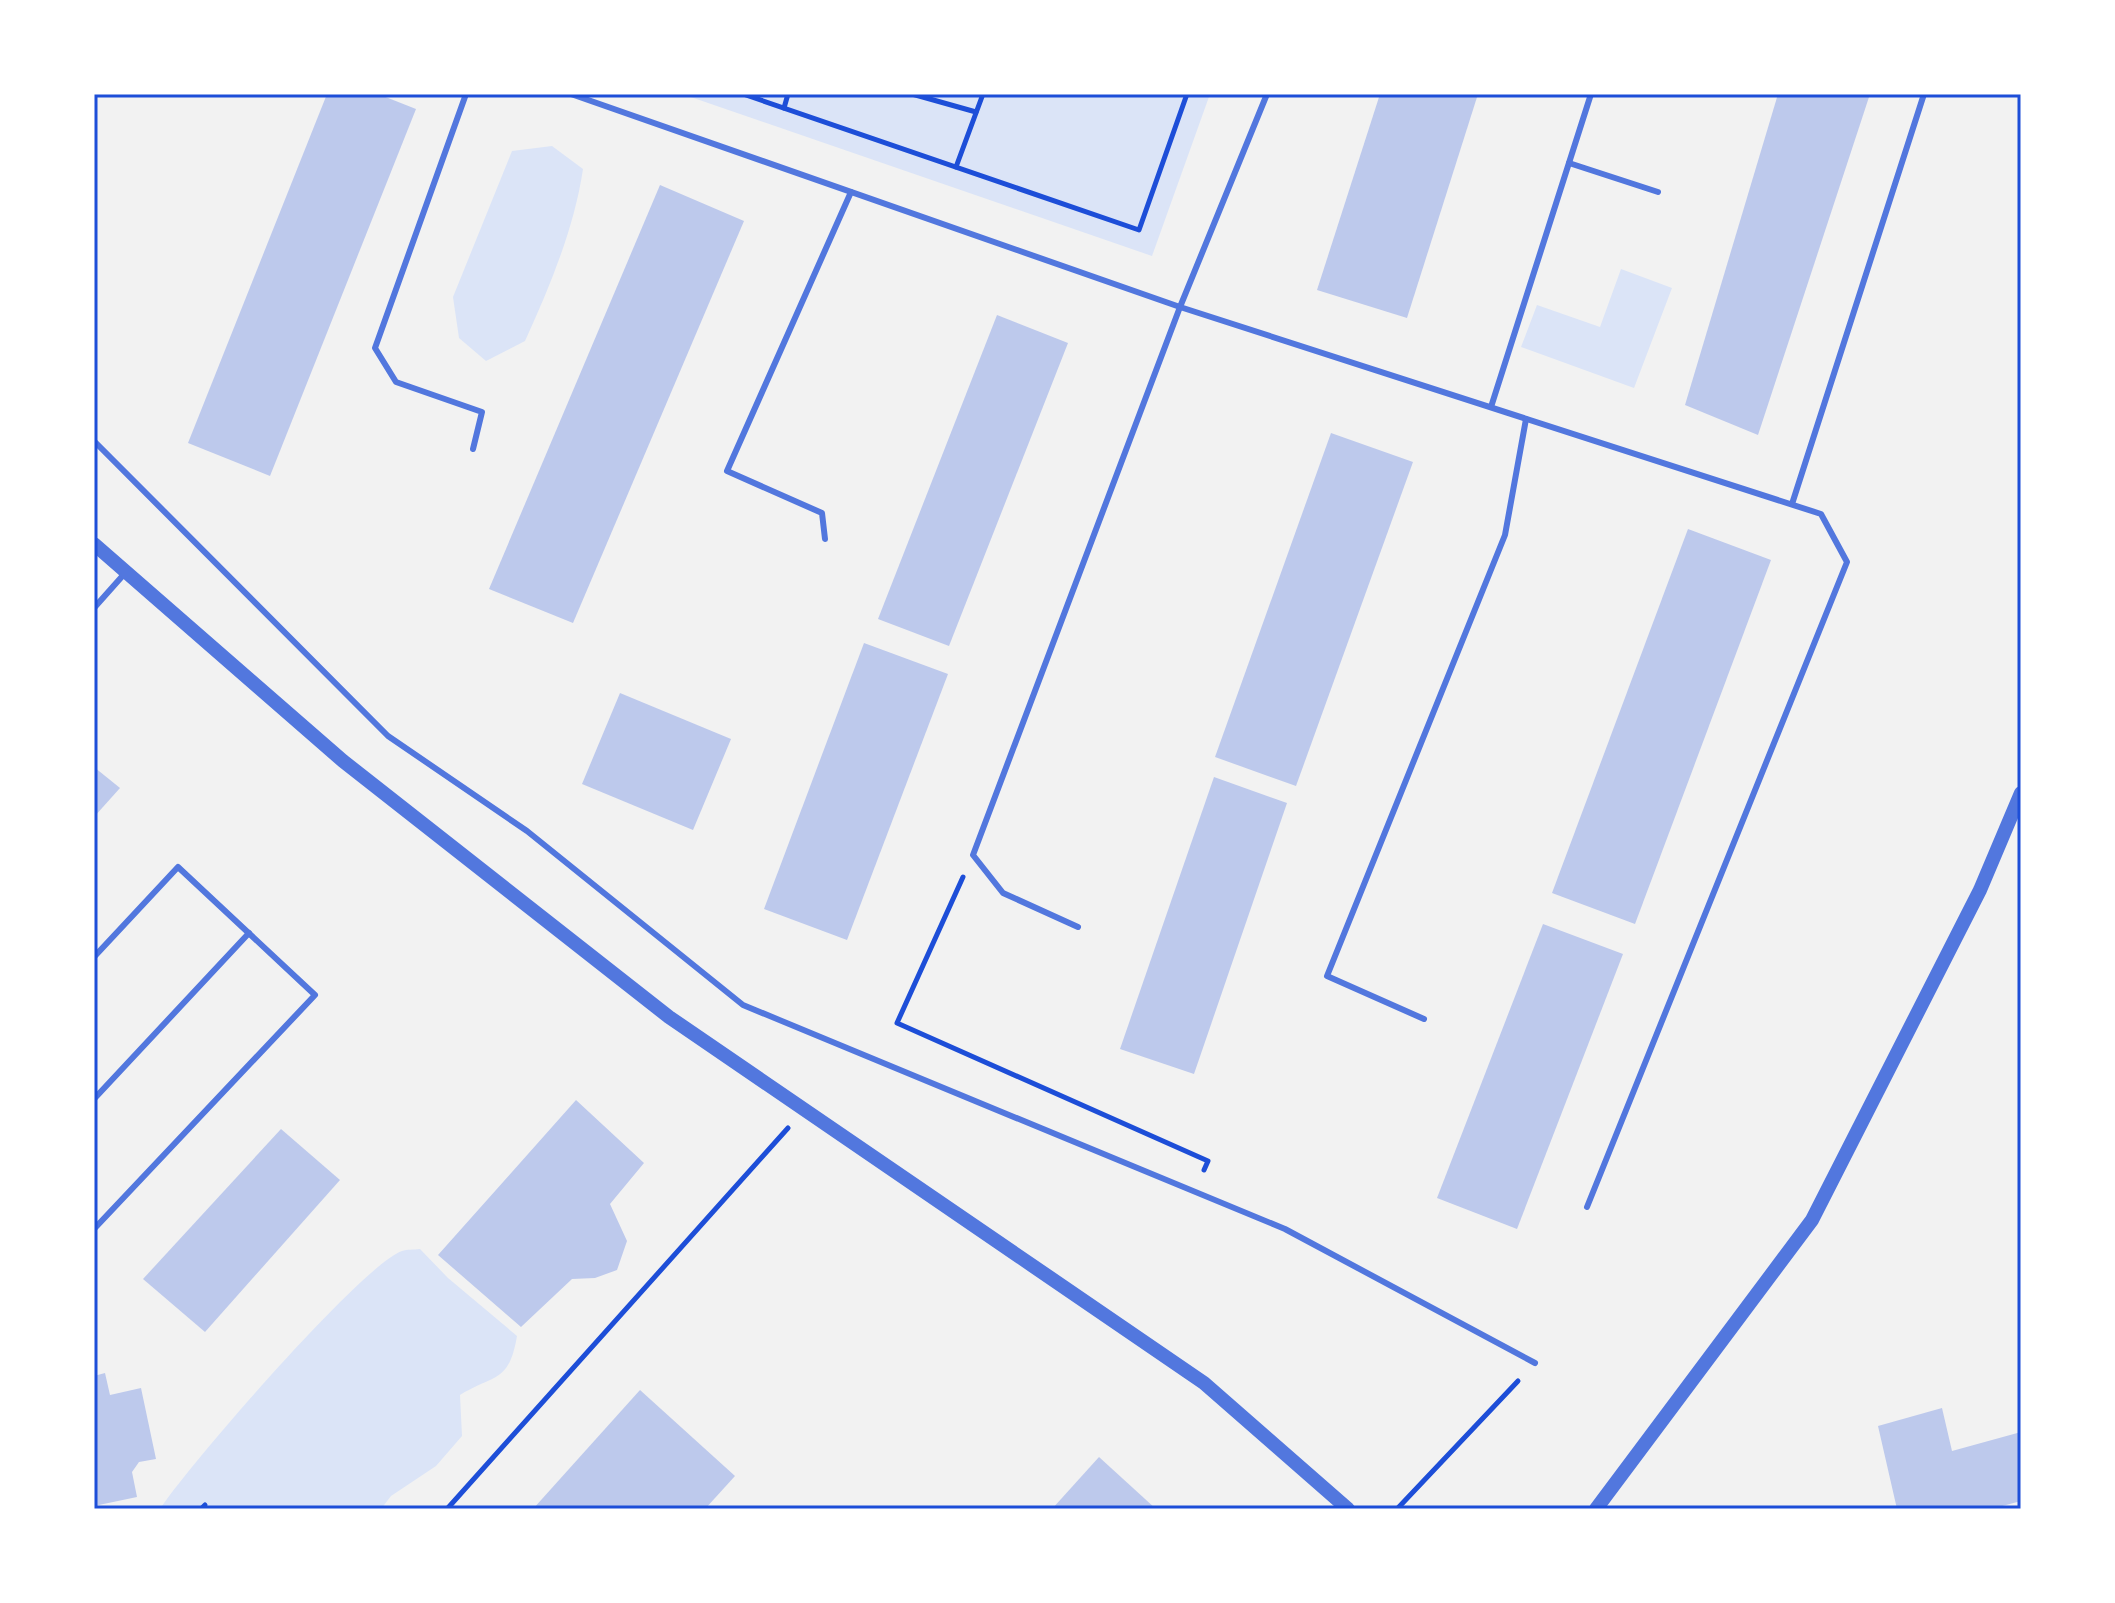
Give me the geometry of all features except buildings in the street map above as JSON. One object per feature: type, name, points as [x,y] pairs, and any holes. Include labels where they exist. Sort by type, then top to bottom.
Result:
[{"type":"street","points":[[94,544],[355,771],[669,1017],[1204,1383],[1348,1509]]},
{"type":"street","points":[[1596,1509],[1812,1220],[1980,890],[2021,793]]},
{"type":"lane","points":[[466,94],[375,348],[396,382],[482,412],[473,449]]},
{"type":"lane","points":[[571,94],[1180,307],[1821,514],[1847,562],[1587,1207]]},
{"type":"lane","points":[[1078,927],[1003,893],[973,855],[1180,307],[1267,94]]},
{"type":"lane","points":[[1491,407],[1591,94]]},
{"type":"lane","points":[[1792,504],[1924,94]]},
{"type":"lane","points":[[1569,163],[1658,192]]},
{"type":"lane","points":[[825,539],[822,513],[727,471],[851,192]]},
{"type":"lane","points":[[1424,1019],[1327,976],[1505,535],[1526,419]]},
{"type":"lane","points":[[94,441],[388,736],[527,831],[743,1005],[1285,1229],[1535,1363]]},
{"type":"lane","points":[[94,608],[126,572]]},
{"type":"lane","points":[[94,957],[178,867],[315,995],[94,1229]]},
{"type":"lane","points":[[94,1099],[249,933]]},
{"type":"path","points":[[743,94],[1139,230],[1187,94]]},
{"type":"path","points":[[784,108],[788,94]]},
{"type":"path","points":[[912,94],[976,112]]},
{"type":"path","points":[[956,167],[983,94]]},
{"type":"path","points":[[973,855],[897,1023],[1208,1161],[1196,1191]]},
{"type":"path","points":[[447,1509],[805,1110]]},
{"type":"path","points":[[1397,1509],[1535,1363]]},
{"type":"shaded area","points":[[682,94],[1210,94],[1152,256]]},
{"type":"shaded area","points":[[552,146],[583,169],[567,235],[525,341],[486,361],[459,338],[453,297],[512,151]]},
{"type":"shaded area","points":[[1621,269],[1672,288],[1634,388],[1521,347],[1537,305],[1600,327]]},
{"type":"shaded area","points":[[420,1249],[448,1278],[517,1336],[505,1370],[460,1395],[462,1436],[436,1466],[391,1496],[381,1509],[160,1509],[238,1412],[351,1291],[381,1264],[402,1251]]}]
